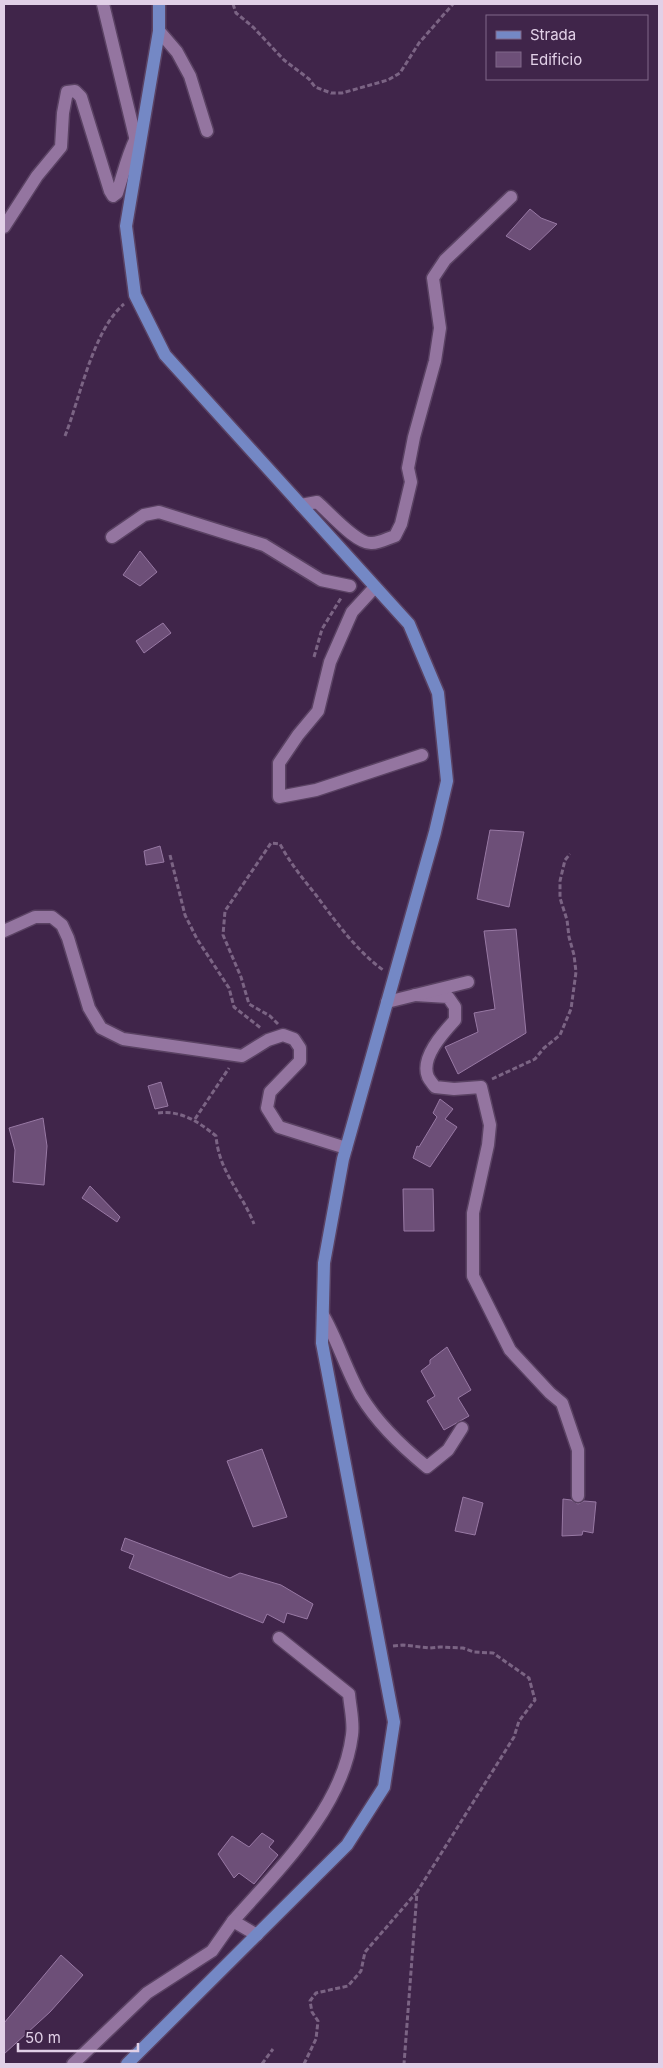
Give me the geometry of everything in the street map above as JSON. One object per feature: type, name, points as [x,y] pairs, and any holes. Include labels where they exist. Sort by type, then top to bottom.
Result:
[{"type":"main road","points":[[127,2064],[347,1845],[384,1786],[394,1722],[322,1343],[324,1263],[346,1148],[435,832],[447,781],[438,693],[409,624],[165,355],[134,295],[126,226],[159,32],[159,4]]},
{"type":"street","points":[[103,4],[139,152]]},
{"type":"street","points":[[159,32],[177,52],[190,76],[208,131]]},
{"type":"street","points":[[4,227],[38,176],[61,147],[62,113],[67,92],[75,91],[81,98],[110,191],[114,196],[117,193],[126,168],[128,153],[136,138]]},
{"type":"street","points":[[301,505],[317,502],[345,528],[363,541],[371,544],[395,536],[401,524],[411,482],[408,468],[414,438],[436,361],[440,328],[433,278],[445,260],[511,197]]},
{"type":"street","points":[[112,537],[144,515],[159,512],[264,545],[321,580],[350,586]]},
{"type":"street","points":[[375,587],[352,612],[330,662],[318,711],[298,735],[279,763],[280,797],[316,790],[422,755]]},
{"type":"street","points":[[4,931],[35,917],[52,917],[62,926],[68,938],[89,1008],[101,1028],[122,1039],[242,1056],[268,1040],[288,1037],[300,1048],[300,1061],[270,1092],[267,1108],[279,1127],[346,1148]]},
{"type":"street","points":[[387,1002],[468,982]]},
{"type":"street","points":[[415,995],[448,997],[455,1007],[454,1020],[444,1032],[428,1059],[427,1076],[435,1087],[454,1089],[481,1086],[490,1125],[488,1145],[473,1213],[473,1276],[510,1350],[550,1393],[562,1403],[578,1450],[578,1496]]},
{"type":"street","points":[[323,1315],[336,1338],[362,1396],[388,1433],[406,1451],[427,1467],[448,1450],[462,1428]]},
{"type":"street","points":[[73,2064],[147,1993],[212,1951],[233,1921],[293,1854],[332,1797],[346,1762],[353,1734],[349,1694],[279,1638]]},
{"type":"street","points":[[233,1921],[257,1934]]},
{"type":"path","points":[[233,4],[236,13],[253,27],[284,60],[309,79],[315,87],[331,93],[342,93],[388,80],[400,73],[419,43],[453,4]]},
{"type":"path","points":[[65,436],[77,406],[83,376],[98,344],[114,312],[134,295]]},
{"type":"path","points":[[314,657],[322,629],[350,586]]},
{"type":"path","points":[[288,1037],[270,1016],[249,1004],[241,977],[223,935],[225,911],[271,843],[280,844],[288,858],[335,921],[367,958],[394,978]]},
{"type":"path","points":[[481,1086],[535,1059],[544,1048],[560,1035],[568,1021],[572,1009],[576,972],[574,955],[568,937],[567,920],[560,898],[560,881],[565,860],[570,854]]},
{"type":"path","points":[[170,855],[185,914],[197,940],[229,988],[234,1007],[264,1031],[288,1037]]},
{"type":"path","points":[[195,1119],[238,1055]]},
{"type":"path","points":[[158,1113],[165,1112],[195,1119],[216,1136],[217,1148],[226,1175],[246,1204],[254,1224]]},
{"type":"path","points":[[304,2064],[316,2039],[318,2021],[312,2012],[310,2001],[316,1993],[348,1986],[361,1971],[365,1952],[416,1892],[514,1736],[519,1721],[535,1700],[529,1678],[493,1653],[474,1652],[463,1648],[430,1648],[403,1645],[380,1648]]},
{"type":"path","points":[[404,2064],[416,1892]]},
{"type":"path","points":[[262,2064],[273,2049]]},
{"type":"building","points":[[530,209],[541,218],[557,224],[530,250],[506,236]]},
{"type":"building","points":[[140,551],[157,572],[140,586],[123,575]]},
{"type":"building","points":[[163,623],[171,633],[144,653],[136,641]]},
{"type":"building","points":[[490,830],[524,832],[509,907],[477,899]]},
{"type":"building","points":[[160,846],[164,862],[146,865],[144,851]]},
{"type":"building","points":[[516,929],[526,1033],[458,1074],[445,1047],[478,1032],[474,1013],[495,1009],[484,931]]},
{"type":"building","points":[[161,1082],[168,1106],[155,1109],[148,1086]]},
{"type":"building","points":[[440,1099],[453,1109],[445,1119],[457,1127],[430,1167],[413,1158],[417,1146],[419,1147],[437,1117],[433,1113]]},
{"type":"building","points":[[43,1118],[47,1146],[44,1185],[13,1182],[15,1150],[9,1128]]},
{"type":"building","points":[[90,1186],[120,1217],[117,1222],[82,1198]]},
{"type":"building","points":[[403,1189],[433,1189],[434,1231],[404,1231]]},
{"type":"building","points":[[447,1347],[471,1390],[458,1398],[469,1416],[444,1430],[427,1401],[435,1396],[421,1371],[430,1364],[430,1360]]},
{"type":"building","points":[[262,1449],[287,1517],[253,1527],[227,1461]]},
{"type":"building","points":[[463,1497],[483,1503],[475,1535],[455,1531]]},
{"type":"building","points":[[563,1499],[571,1500],[578,1504],[584,1501],[596,1502],[593,1533],[583,1531],[582,1535],[562,1536]]},
{"type":"building","points":[[125,1538],[230,1578],[240,1573],[281,1585],[313,1604],[307,1619],[287,1613],[284,1623],[267,1614],[263,1623],[129,1568],[134,1555],[121,1550]]},
{"type":"building","points":[[262,1833],[274,1841],[269,1847],[278,1855],[254,1884],[239,1873],[234,1878],[218,1854],[232,1836],[249,1847]]},
{"type":"building","points":[[61,1955],[83,1975],[50,2012],[4,2054],[4,2023]]}]
